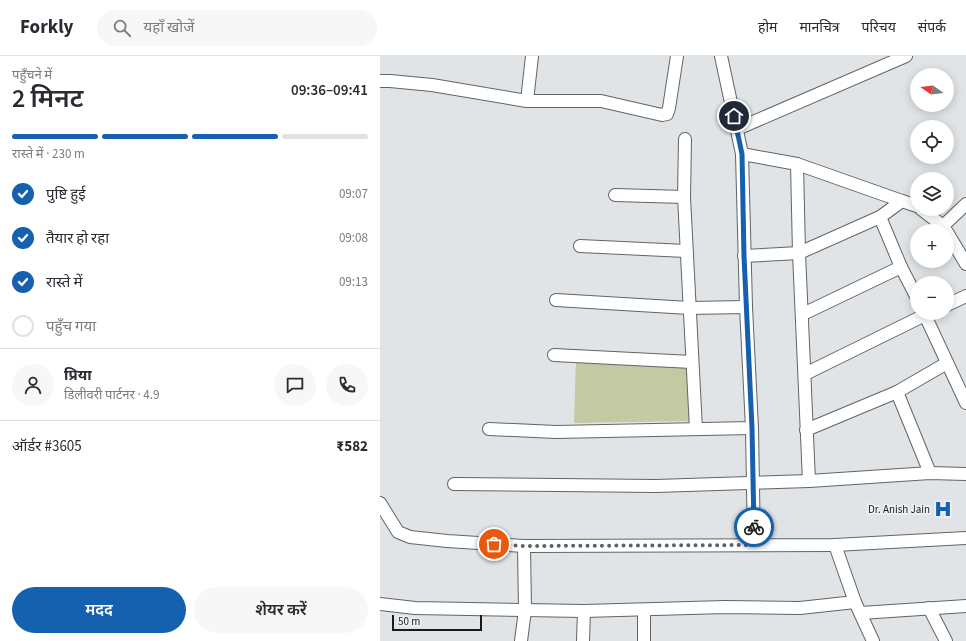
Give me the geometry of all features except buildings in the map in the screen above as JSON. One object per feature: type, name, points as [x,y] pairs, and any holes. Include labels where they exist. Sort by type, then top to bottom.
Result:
[{"type":"street","points":[[527,100],[532,56]]},
{"type":"street","points":[[380,81],[432,85],[527,100],[601,102],[662,116],[667,114],[669,108],[677,56]]},
{"type":"street","points":[[721,56],[742,154],[744,256],[752,428],[754,545]]},
{"type":"street","points":[[737,129],[906,56]]},
{"type":"street","points":[[685,139],[684,197],[686,251],[696,430]]},
{"type":"street","points":[[742,154],[797,164],[910,204]]},
{"type":"street","points":[[797,164],[799,253],[803,314],[809,481]]},
{"type":"street","points":[[615,196],[684,197]]},
{"type":"street","points":[[744,256],[799,253],[880,217],[902,201]]},
{"type":"street","points":[[951,224],[964,210]]},
{"type":"street","points":[[929,216],[939,224]]},
{"type":"street","points":[[880,217],[910,284]]},
{"type":"street","points":[[954,244],[966,264]]},
{"type":"street","points":[[580,246],[686,251]]},
{"type":"street","points":[[803,314],[901,267]]},
{"type":"street","points":[[954,301],[966,296]]},
{"type":"street","points":[[556,300],[689,308],[746,307]]},
{"type":"street","points":[[805,374],[914,320]]},
{"type":"street","points":[[929,320],[966,403]]},
{"type":"street","points":[[554,355],[692,362]]},
{"type":"street","points":[[806,430],[897,392],[947,363]]},
{"type":"street","points":[[897,392],[930,473]]},
{"type":"street","points":[[489,429],[556,432],[752,428]]},
{"type":"street","points":[[454,484],[656,486],[809,481],[930,473],[966,474]]},
{"type":"street","points":[[380,503],[398,532],[410,538],[447,542],[524,546],[835,545],[966,538]]},
{"type":"street","points":[[835,545],[858,607],[873,641]]},
{"type":"street","points":[[521,641],[525,610],[524,546]]},
{"type":"street","points":[[380,604],[415,608],[584,611],[725,607],[929,608],[966,606]]},
{"type":"street","points":[[929,608],[946,641]]},
{"type":"street","points":[[644,610],[644,641]]},
{"type":"street","points":[[584,611],[584,641]]},
{"type":"green space","points":[[576,360],[691,366],[691,421],[574,423]]},
{"type":"way so far","points":[[494,544],[524,546],[754,545],[754,527]]},
{"type":"place","name":"Dr. Anish Jain","points":[[943,509]]},
{"type":"route","points":[[734,116],[742,154],[744,256],[752,428],[754,527]]}]
